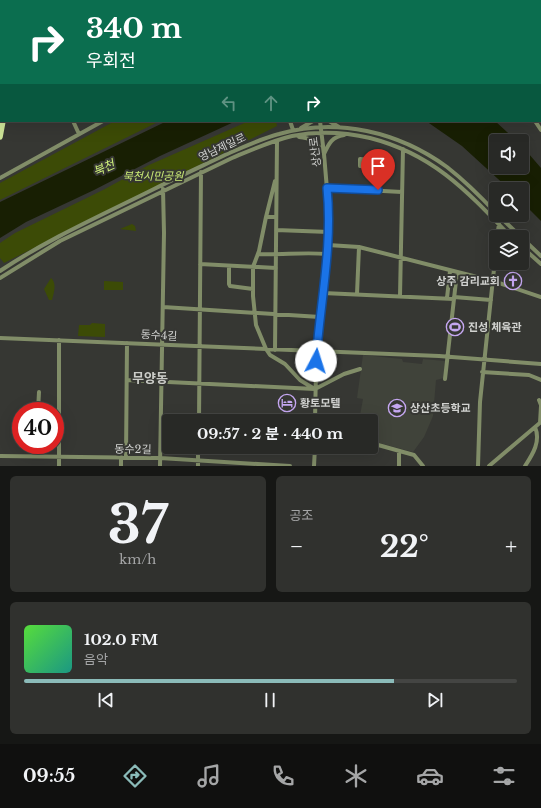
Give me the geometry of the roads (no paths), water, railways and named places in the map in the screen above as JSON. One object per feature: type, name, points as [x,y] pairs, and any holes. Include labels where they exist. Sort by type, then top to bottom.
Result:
[{"type":"main road","points":[[0,137],[3,122]]},
{"type":"street","points":[[73,122],[79,134]]},
{"type":"street","points":[[0,178],[101,122]]},
{"type":"street","points":[[290,122],[292,130]]},
{"type":"street","points":[[299,129],[310,122]]},
{"type":"street","name":"상산로","points":[[315,414],[317,352],[328,245],[329,213],[320,122]]},
{"type":"street","points":[[331,122],[339,127]]},
{"type":"street","name":"영남제일로","points":[[0,278],[60,241],[163,190],[256,147],[293,136],[339,127],[365,130],[385,135],[406,143],[432,157],[463,180],[489,206]]},
{"type":"street","name":"영남제일로","points":[[0,271],[57,237],[163,184],[254,142],[299,129],[321,130],[348,134],[388,143],[404,149],[431,163],[447,174],[505,230]]},
{"type":"street","points":[[324,154],[329,143],[333,139],[338,136],[348,134]]},
{"type":"street","points":[[293,136],[309,138],[317,144],[324,154]]},
{"type":"street","points":[[275,350],[277,141]]},
{"type":"street","points":[[400,296],[404,149]]},
{"type":"street","points":[[378,190],[380,161],[360,159],[360,166],[379,168]]},
{"type":"street","points":[[199,414],[201,172]]},
{"type":"street","points":[[276,175],[258,254],[253,267],[254,312],[256,326],[270,355],[285,364],[300,380],[315,389]]},
{"type":"street","points":[[160,466],[163,345],[163,184]]},
{"type":"street","points":[[327,188],[402,192]]},
{"type":"street","points":[[266,217],[276,217]]},
{"type":"street","points":[[506,222],[514,230]]},
{"type":"street","points":[[498,230],[499,224]]},
{"type":"street","points":[[276,230],[328,232]]},
{"type":"street","points":[[529,244],[541,256]]},
{"type":"street","points":[[328,245],[359,247],[493,281],[541,297]]},
{"type":"street","points":[[357,294],[359,247]]},
{"type":"street","points":[[258,254],[276,255],[309,252],[327,254]]},
{"type":"street","points":[[529,253],[541,264]]},
{"type":"street","points":[[200,264],[276,268]]},
{"type":"street","points":[[229,266],[230,286],[253,289]]},
{"type":"street","points":[[447,298],[450,270]]},
{"type":"street","points":[[479,465],[482,372],[494,270]]},
{"type":"street","points":[[445,379],[457,272]]},
{"type":"street","points":[[323,293],[491,300]]},
{"type":"street","points":[[163,306],[320,317]]},
{"type":"street","name":"동수4길","points":[[0,338],[447,357],[541,364]]},
{"type":"street","points":[[57,402],[59,340]]},
{"type":"street","points":[[126,458],[127,343]]},
{"type":"street","points":[[127,380],[315,389],[344,374],[360,369]]},
{"type":"street","points":[[482,372],[529,375],[541,380]]},
{"type":"street","points":[[38,402],[39,392]]},
{"type":"street","points":[[490,466],[540,423],[541,406],[539,400]]},
{"type":"street","points":[[525,466],[534,453],[540,438],[539,433],[535,428]]},
{"type":"street","points":[[378,446],[414,455],[423,466]]},
{"type":"street","points":[[399,451],[399,466]]},
{"type":"street","points":[[59,454],[59,466]]},
{"type":"street","points":[[198,454],[198,466]]},
{"type":"street","points":[[314,454],[314,466]]},
{"type":"street","name":"동수2길","points":[[0,456],[59,458],[160,458],[290,466]]},
{"type":"street","points":[[121,457],[121,466]]},
{"type":"water","name":"북천","points":[[165,122],[234,122],[160,156],[94,190],[26,222],[0,238],[0,202]]},
{"type":"water","points":[[427,122],[496,122],[509,134],[489,134],[489,171],[462,146]]},
{"type":"water","points":[[529,154],[541,168],[541,221],[529,209],[529,182],[501,182],[493,174],[529,174]]},
{"type":"place","name":"상주 감리교회","points":[[513,281]]},
{"type":"place","name":"진성 체육관","points":[[455,327]]},
{"type":"place","name":"황토모텔","points":[[287,403]]},
{"type":"place","name":"상산초등학교","points":[[397,408]]},
{"type":"district","name":"무양동","points":[[150,378]]},
{"type":"park label","name":"북천시민공원","points":[[153,176]]}]
